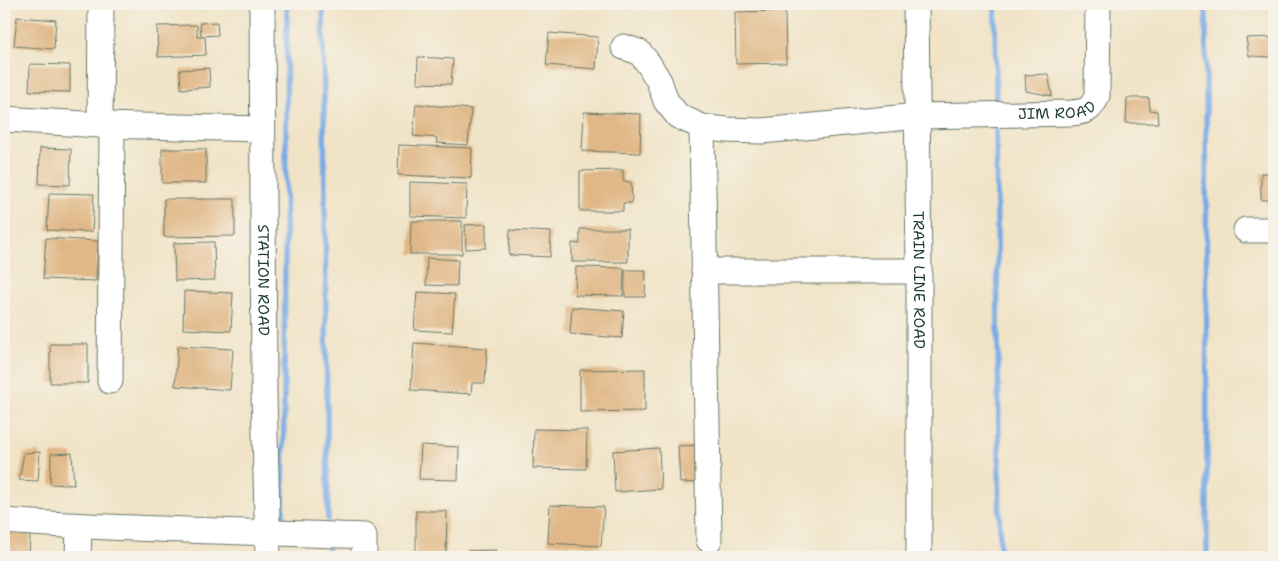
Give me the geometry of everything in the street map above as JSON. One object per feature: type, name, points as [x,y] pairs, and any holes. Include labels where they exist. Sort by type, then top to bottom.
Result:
[{"type":"street","points":[[101,4],[106,125],[110,382]]},
{"type":"street","name":"STATION ROAD","points":[[262,4],[264,393],[268,557]]},
{"type":"street","name":"TRAIN LINE ROAD","points":[[916,4],[919,271],[919,557]]},
{"type":"street","name":"JIM ROAD","points":[[624,48],[639,52],[648,62],[659,81],[666,101],[678,116],[702,127],[762,131],[918,116],[1077,113],[1083,112],[1093,105],[1097,96],[1098,4]]},
{"type":"street","points":[[4,119],[106,125],[262,129]]},
{"type":"street","points":[[702,127],[709,540]]},
{"type":"street","points":[[1246,230],[1274,230]]},
{"type":"street","points":[[704,272],[919,271]]},
{"type":"street","points":[[4,521],[79,526],[364,536],[364,557]]},
{"type":"street","points":[[78,557],[79,526]]},
{"type":"building","points":[[190,4],[204,4],[204,8],[190,9]]},
{"type":"building","points":[[785,11],[786,63],[736,64],[735,12]]},
{"type":"building","points":[[17,17],[56,20],[54,49],[14,46]]},
{"type":"building","points":[[217,22],[218,35],[201,36],[200,23]]},
{"type":"building","points":[[197,25],[197,37],[205,37],[206,55],[158,57],[157,26]]},
{"type":"building","points":[[549,33],[598,37],[596,69],[546,65]]},
{"type":"building","points":[[1274,37],[1274,61],[1271,61],[1271,57],[1249,56],[1246,38]]},
{"type":"building","points":[[418,57],[453,59],[451,84],[417,83]]},
{"type":"building","points":[[30,64],[70,65],[70,92],[29,91]]},
{"type":"building","points":[[209,68],[210,87],[181,89],[180,70]]},
{"type":"building","points":[[1048,74],[1052,96],[1026,91],[1025,75]]},
{"type":"building","points":[[1127,98],[1149,98],[1150,110],[1157,111],[1158,123],[1126,123]]},
{"type":"building","points":[[416,104],[471,109],[468,145],[436,143],[437,138],[413,136]]},
{"type":"building","points":[[584,112],[641,114],[640,153],[582,151]]},
{"type":"building","points":[[399,145],[472,148],[471,178],[398,175]]},
{"type":"building","points":[[40,148],[71,149],[70,185],[39,184]]},
{"type":"building","points":[[162,149],[206,149],[206,183],[162,183]]},
{"type":"building","points":[[623,170],[623,181],[631,182],[632,203],[623,203],[623,211],[580,211],[580,171]]},
{"type":"building","points":[[1261,173],[1274,173],[1274,200],[1261,200]]},
{"type":"building","points":[[410,182],[467,184],[466,218],[410,216]]},
{"type":"building","points":[[49,193],[94,194],[92,232],[47,230]]},
{"type":"building","points":[[164,199],[235,199],[235,236],[164,237]]},
{"type":"building","points":[[411,221],[462,221],[462,254],[410,254]]},
{"type":"building","points":[[486,224],[486,248],[466,249],[465,225]]},
{"type":"building","points":[[580,229],[628,229],[628,262],[572,262],[572,243],[580,244]]},
{"type":"building","points":[[510,230],[551,232],[550,257],[509,255]]},
{"type":"building","points":[[46,238],[98,241],[96,281],[43,279]]},
{"type":"building","points":[[214,242],[215,280],[175,281],[174,243]]},
{"type":"building","points":[[427,258],[458,260],[457,286],[426,285]]},
{"type":"building","points":[[576,267],[624,268],[623,296],[575,295]]},
{"type":"building","points":[[625,270],[646,270],[645,297],[625,297]]},
{"type":"building","points":[[184,291],[233,293],[231,331],[183,329]]},
{"type":"building","points":[[417,292],[455,294],[452,332],[414,330]]},
{"type":"building","points":[[572,307],[624,311],[622,338],[570,334]]},
{"type":"building","points":[[414,343],[487,348],[485,383],[472,383],[471,394],[411,390]]},
{"type":"building","points":[[50,344],[88,344],[88,383],[50,383]]},
{"type":"building","points":[[178,346],[233,349],[230,390],[175,386]]},
{"type":"building","points":[[645,369],[645,411],[580,412],[580,370]]},
{"type":"building","points":[[534,429],[587,430],[586,469],[533,468]]},
{"type":"building","points":[[421,445],[459,447],[458,480],[419,479]]},
{"type":"building","points":[[703,445],[704,482],[680,483],[678,446]]},
{"type":"building","points":[[659,448],[661,489],[615,492],[613,451]]},
{"type":"building","points":[[40,452],[38,481],[19,480],[24,453]]},
{"type":"building","points":[[72,453],[74,485],[50,484],[51,454]]},
{"type":"building","points":[[550,505],[604,507],[601,546],[548,543]]},
{"type":"building","points":[[416,511],[447,511],[446,557],[416,557]]},
{"type":"building","points":[[4,533],[30,534],[29,557],[4,557]]},
{"type":"building","points":[[496,550],[496,557],[466,557],[466,551]]},
{"type":"waterway","points":[[283,520],[287,4]]},
{"type":"waterway","points":[[323,4],[328,519]]},
{"type":"waterway","points":[[995,4],[996,108]]},
{"type":"waterway","points":[[1206,4],[1207,557]]},
{"type":"waterway","points":[[996,119],[1000,557]]},
{"type":"waterway","points":[[328,550],[328,557]]}]
